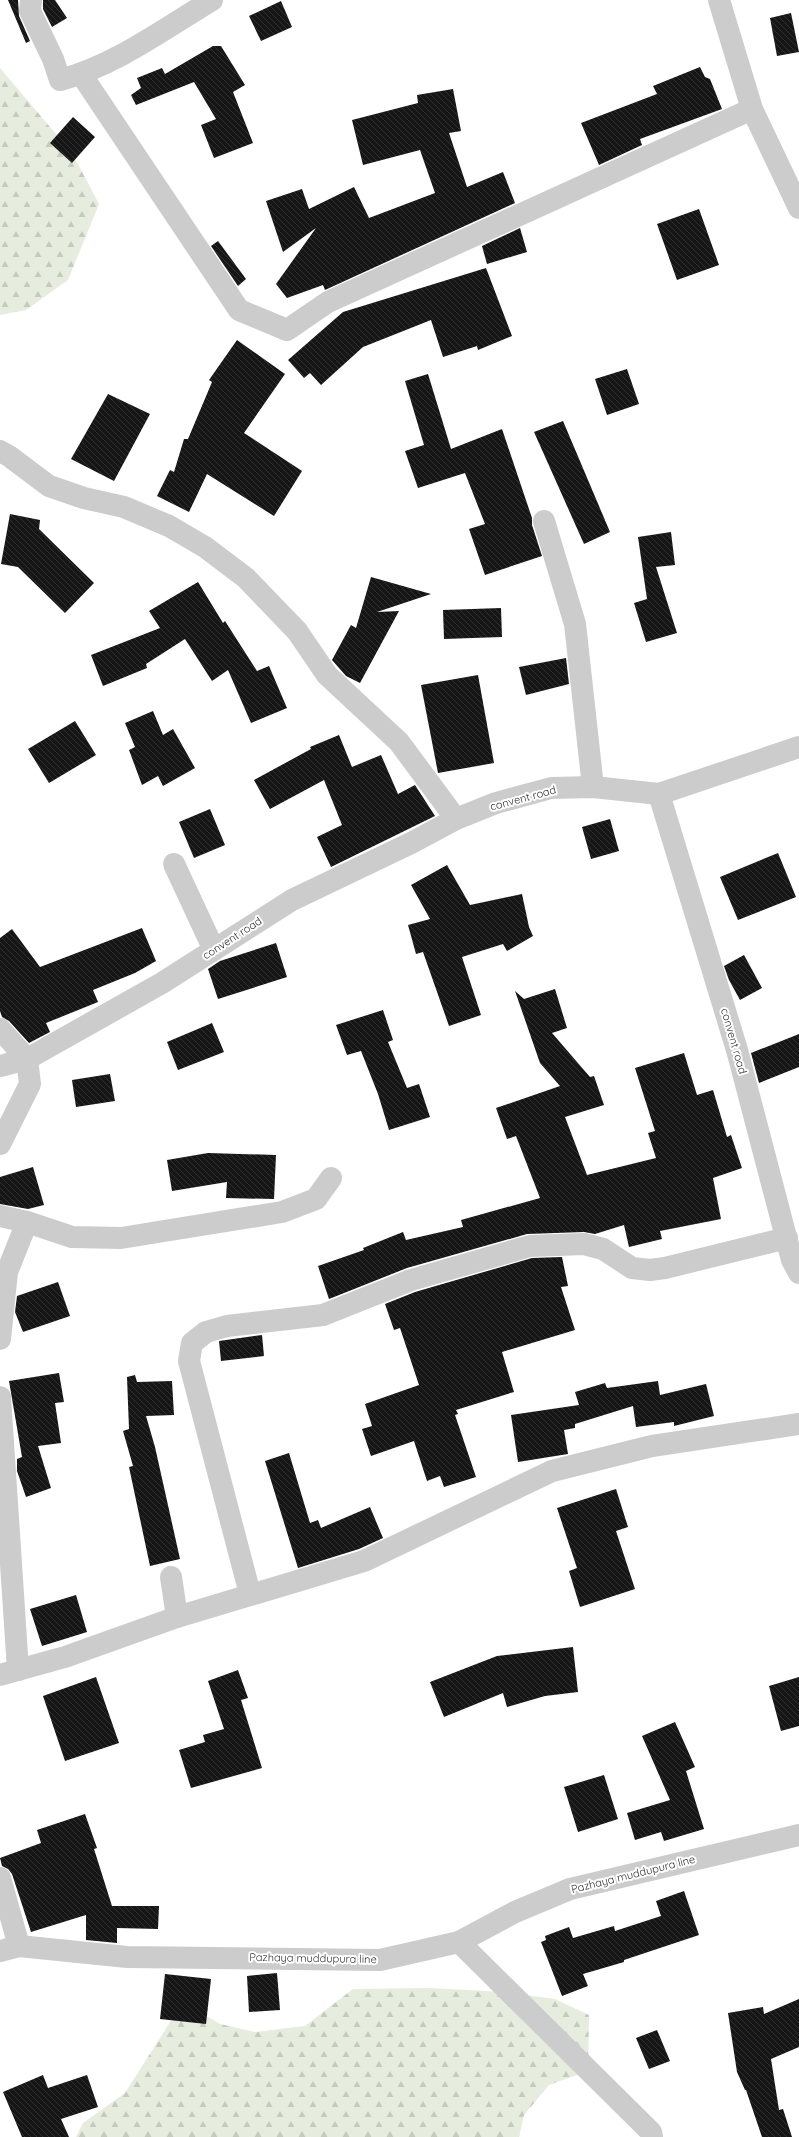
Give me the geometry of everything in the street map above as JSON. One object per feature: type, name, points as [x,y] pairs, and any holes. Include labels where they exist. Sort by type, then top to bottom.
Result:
[{"type":"street","points":[[31,0],[30,11],[53,59],[60,80],[81,74],[113,59],[212,0]]},
{"type":"street","points":[[719,0],[752,109],[799,208]]},
{"type":"street","points":[[81,74],[239,310],[287,330],[328,302],[752,109]]},
{"type":"street","points":[[0,451],[49,486],[84,498],[124,506],[169,526],[205,547],[246,578],[297,631],[327,675],[399,742],[456,819]]},
{"type":"street","points":[[544,521],[575,624],[593,787]]},
{"type":"street","points":[[659,794],[799,747]]},
{"type":"street","name":"convent road","points":[[0,1066],[27,1059],[162,983],[292,900],[412,843],[456,819],[496,803],[551,788],[593,787],[659,794],[737,1050],[792,1260],[799,1273]]},
{"type":"street","points":[[174,864],[214,950]]},
{"type":"street","points":[[0,1028],[27,1059],[30,1084],[0,1144]]},
{"type":"street","points":[[0,1216],[27,1222],[72,1237],[121,1238],[282,1212],[316,1199],[331,1178]]},
{"type":"street","points":[[0,1339],[7,1272],[27,1222]]},
{"type":"street","points":[[250,1594],[189,1361],[192,1343],[206,1332],[227,1326],[323,1315],[411,1280],[530,1246],[584,1244],[603,1249],[632,1268],[650,1270],[665,1268],[787,1238]]},
{"type":"street","points":[[0,1397],[9,1673],[65,1657],[177,1616],[364,1561],[552,1471],[652,1446],[799,1424]]},
{"type":"street","points":[[171,1577],[177,1616]]},
{"type":"street","name":"Pazhaya muddupura line","points":[[9,1949],[127,1957],[380,1960],[459,1942],[515,1912],[570,1889],[799,1834]]},
{"type":"street","points":[[0,1878],[9,1949]]},
{"type":"street","points":[[459,1942],[651,2132],[652,2137]]},
{"type":"green space","points":[[0,68],[72,153],[99,204],[68,280],[26,310],[0,315]]},
{"type":"green space","points":[[430,1988],[503,1992],[555,1999],[589,2015],[588,2071],[549,2085],[524,2115],[519,2137],[76,2137],[83,2123],[125,2093],[174,2016],[196,2010],[220,2024],[255,2032],[305,2026],[353,1989]]},
{"type":"building","points":[[8,0],[18,0],[19,16],[30,41],[26,43]]},
{"type":"building","points":[[43,0],[55,0],[67,18],[52,27],[43,9]]},
{"type":"building","points":[[281,1],[292,27],[261,41],[249,16]]},
{"type":"building","points":[[791,13],[799,52],[777,56],[770,18]]},
{"type":"building","points":[[213,46],[221,46],[245,85],[233,92],[253,143],[214,158],[201,125],[216,119],[194,82],[136,105],[131,95],[141,88],[137,78],[162,68],[165,74]]},
{"type":"building","points":[[700,67],[705,77],[710,79],[722,109],[640,139],[642,145],[599,165],[581,123],[657,94],[653,86]]},
{"type":"building","points":[[453,89],[461,131],[449,133],[467,187],[503,172],[515,203],[325,290],[323,285],[287,298],[276,284],[316,228],[283,252],[266,201],[302,189],[309,209],[354,187],[369,218],[435,193],[420,150],[363,165],[352,120],[418,103],[417,95]]},
{"type":"building","points":[[73,117],[95,137],[72,163],[50,143]]},
{"type":"building","points":[[699,209],[719,265],[677,280],[657,224]]},
{"type":"building","points":[[520,228],[527,252],[487,264],[482,246]]},
{"type":"building","points":[[218,241],[246,279],[238,286],[211,246]]},
{"type":"building","points":[[486,268],[512,336],[478,350],[477,346],[443,357],[431,320],[363,347],[321,385],[310,373],[304,378],[288,360],[343,312]]},
{"type":"building","points":[[237,340],[285,374],[244,433],[302,471],[274,516],[207,474],[189,512],[157,496],[170,470],[174,472],[184,439],[188,439],[212,382],[209,380]]},
{"type":"building","points":[[627,369],[639,404],[607,415],[595,379]]},
{"type":"building","points":[[428,374],[451,449],[502,429],[532,518],[532,525],[542,556],[485,575],[469,529],[485,524],[465,473],[418,488],[405,451],[424,445],[405,381]]},
{"type":"building","points":[[108,394],[150,414],[114,481],[71,459]]},
{"type":"building","points":[[563,421],[610,532],[584,544],[534,432]]},
{"type":"building","points":[[10,514],[40,520],[39,529],[94,583],[65,613],[18,567],[1,564]]},
{"type":"building","points":[[671,532],[675,565],[656,567],[677,633],[646,642],[634,603],[647,599],[638,537]]},
{"type":"building","points":[[371,577],[431,594],[377,612],[399,611],[360,683],[346,676],[332,660],[351,625],[356,628]]},
{"type":"building","points":[[198,582],[223,623],[225,621],[257,671],[269,666],[287,708],[251,723],[228,670],[212,681],[185,639],[146,664],[147,668],[103,686],[91,655],[160,628],[149,611]]},
{"type":"building","points":[[501,608],[502,637],[444,639],[443,610]]},
{"type":"building","points":[[566,658],[569,684],[526,695],[519,667]]},
{"type":"building","points":[[478,675],[494,763],[438,773],[421,685]]},
{"type":"building","points":[[153,711],[163,735],[173,729],[195,768],[163,786],[158,776],[142,785],[129,750],[135,747],[125,723]]},
{"type":"building","points":[[75,721],[96,755],[49,783],[28,749]]},
{"type":"building","points":[[339,735],[352,767],[381,755],[398,794],[415,785],[435,816],[331,867],[317,837],[342,825],[324,780],[270,809],[254,780],[311,749],[310,747]]},
{"type":"building","points":[[210,809],[225,845],[194,858],[179,822]]},
{"type":"building","points":[[610,819],[619,851],[591,859],[582,827]]},
{"type":"building","points":[[778,853],[796,897],[738,920],[720,877]]},
{"type":"building","points":[[447,865],[470,905],[522,894],[529,927],[533,936],[507,951],[503,944],[462,957],[481,1015],[449,1026],[423,952],[416,954],[408,925],[430,919],[411,885]]},
{"type":"building","points":[[142,928],[156,961],[135,973],[93,990],[98,1002],[46,1023],[50,1032],[29,1043],[9,1021],[2,1017],[0,1011],[0,938],[12,929],[40,967]]},
{"type":"building","points":[[276,943],[287,977],[218,999],[208,969],[220,961]]},
{"type":"building","points":[[744,955],[762,988],[740,1000],[729,980],[724,966]]},
{"type":"building","points":[[555,989],[567,1028],[552,1033],[590,1077],[594,1076],[604,1105],[565,1117],[587,1175],[656,1158],[648,1133],[655,1131],[635,1068],[684,1053],[697,1095],[713,1090],[727,1137],[731,1135],[742,1168],[713,1178],[721,1219],[660,1231],[662,1239],[629,1247],[624,1225],[595,1234],[584,1232],[527,1234],[407,1268],[329,1299],[318,1266],[364,1250],[363,1248],[403,1232],[406,1240],[463,1227],[461,1220],[540,1198],[516,1136],[507,1139],[496,1108],[560,1086],[540,1063],[515,991],[524,999]]},
{"type":"building","points":[[383,1010],[393,1040],[388,1042],[407,1088],[419,1084],[430,1117],[389,1130],[378,1094],[361,1051],[347,1055],[336,1025]]},
{"type":"building","points":[[212,1023],[224,1052],[178,1070],[167,1042]]},
{"type":"building","points":[[799,1034],[799,1067],[759,1083],[751,1053]]},
{"type":"building","points":[[110,1074],[115,1101],[76,1107],[72,1080]]},
{"type":"building","points":[[208,1153],[276,1155],[274,1199],[226,1198],[227,1182],[172,1191],[167,1160]]},
{"type":"building","points":[[33,1167],[44,1205],[28,1209],[0,1204],[0,1177]]},
{"type":"building","points":[[562,1257],[568,1286],[561,1287],[575,1330],[502,1352],[514,1392],[456,1410],[458,1414],[455,1415],[476,1477],[444,1487],[440,1476],[427,1481],[414,1441],[371,1456],[362,1429],[372,1426],[365,1404],[419,1385],[400,1328],[394,1330],[385,1304],[415,1292],[532,1258]]},
{"type":"building","points":[[58,1282],[70,1316],[23,1332],[15,1312],[17,1296]]},
{"type":"building","points":[[262,1335],[264,1356],[221,1361],[219,1341]]},
{"type":"building","points":[[59,1373],[64,1402],[55,1403],[61,1443],[38,1446],[51,1488],[26,1497],[17,1471],[17,1459],[22,1457],[9,1381]]},
{"type":"building","points":[[135,1375],[137,1382],[172,1381],[174,1415],[146,1416],[155,1447],[180,1559],[150,1566],[129,1467],[133,1466],[123,1431],[129,1429],[127,1377]]},
{"type":"building","points":[[658,1381],[660,1395],[706,1384],[714,1416],[674,1426],[674,1422],[636,1427],[633,1406],[575,1424],[575,1428],[564,1430],[568,1454],[518,1462],[511,1415],[579,1405],[575,1392],[605,1383],[607,1388]]},
{"type":"building","points":[[289,1453],[310,1523],[318,1520],[321,1528],[370,1507],[383,1538],[359,1549],[298,1568],[265,1461]]},
{"type":"building","points":[[616,1489],[628,1527],[616,1531],[635,1589],[580,1607],[569,1571],[577,1568],[557,1508]]},
{"type":"building","points":[[76,1595],[87,1632],[42,1646],[30,1609]]},
{"type":"building","points":[[573,1647],[578,1692],[545,1696],[507,1707],[503,1693],[444,1717],[430,1682],[497,1656]]},
{"type":"building","points":[[238,1670],[248,1698],[241,1700],[262,1768],[191,1788],[179,1750],[205,1742],[203,1735],[224,1729],[208,1681]]},
{"type":"building","points":[[96,1677],[119,1743],[65,1761],[43,1696]]},
{"type":"building","points":[[799,1677],[799,1726],[781,1731],[769,1686]]},
{"type":"building","points":[[675,1722],[695,1767],[686,1771],[704,1829],[664,1841],[661,1832],[635,1840],[627,1813],[670,1800],[642,1736]]},
{"type":"building","points":[[604,1775],[618,1819],[578,1832],[564,1787]]},
{"type":"building","points":[[85,1814],[97,1848],[94,1849],[112,1906],[159,1906],[158,1929],[117,1928],[117,1943],[86,1940],[86,1915],[31,1932],[12,1874],[8,1869],[2,1866],[0,1858],[41,1843],[37,1830]]},
{"type":"building","points":[[684,1891],[699,1935],[624,1960],[624,1962],[583,1974],[588,1986],[562,1996],[541,1942],[546,1940],[545,1936],[569,1927],[573,1938],[614,1926],[615,1931],[661,1916],[656,1901]]},
{"type":"building","points":[[277,1973],[280,2010],[249,2012],[247,1976]]},
{"type":"building","points":[[165,1974],[211,1979],[206,2024],[160,2019]]},
{"type":"building","points":[[799,1999],[799,2047],[771,2059],[779,2110],[783,2109],[792,2137],[762,2137],[746,2090],[737,2072],[728,2013],[763,2007],[764,2014]]},
{"type":"building","points":[[657,2030],[670,2061],[649,2069],[636,2038]]},
{"type":"building","points":[[43,2075],[48,2088],[87,2075],[98,2107],[61,2119],[69,2137],[22,2137],[3,2092]]}]
